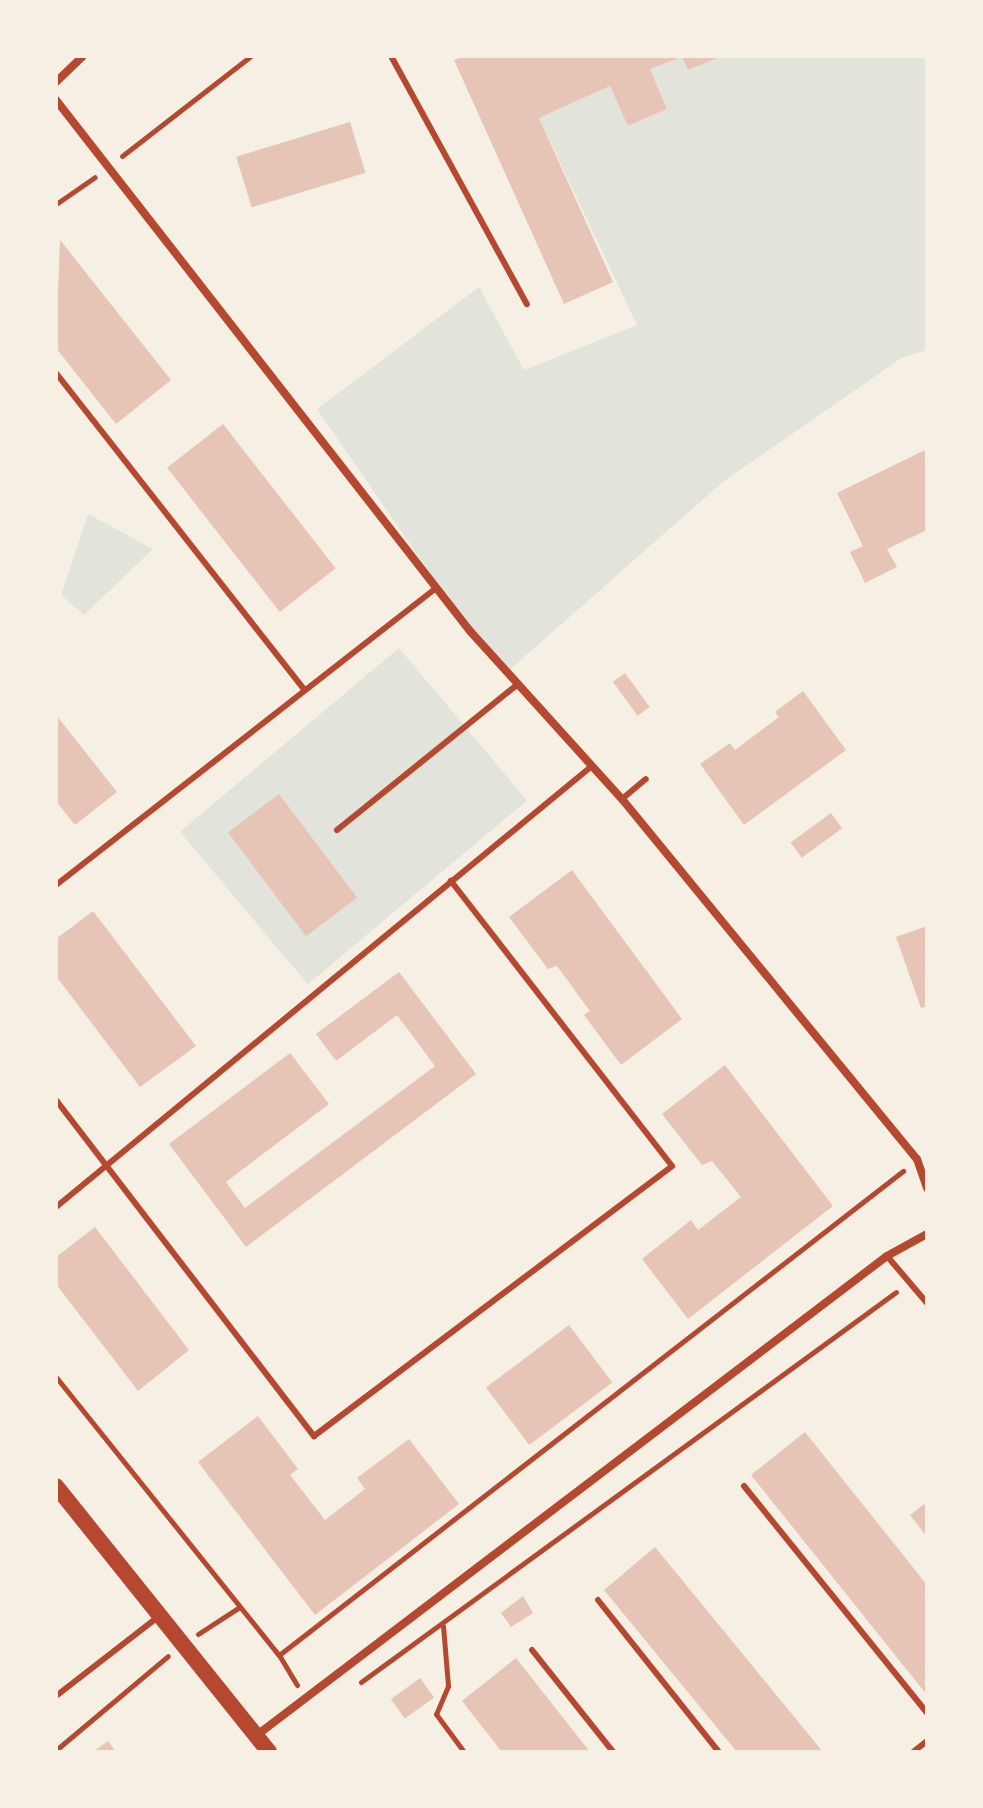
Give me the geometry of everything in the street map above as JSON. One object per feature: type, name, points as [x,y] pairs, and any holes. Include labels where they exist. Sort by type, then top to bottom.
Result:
[{"type":"main road","points":[[56,1486],[269,1752]]},
{"type":"street","points":[[56,82],[83,56]]},
{"type":"street","points":[[56,100],[106,169],[436,588],[622,799],[917,1159],[927,1188]]},
{"type":"street","points":[[257,1735],[887,1256],[927,1234]]},
{"type":"lane","points":[[391,56],[527,304]]},
{"type":"lane","points":[[56,373],[305,690]]},
{"type":"lane","points":[[56,885],[436,588]]},
{"type":"lane","points":[[337,830],[518,684]]},
{"type":"lane","points":[[56,1207],[104,1163],[592,766]]},
{"type":"lane","points":[[622,799],[646,779]]},
{"type":"lane","points":[[56,1100],[314,1436],[672,1166],[451,881]]},
{"type":"lane","points":[[887,1256],[927,1303]]},
{"type":"lane","points":[[744,1486],[927,1713]]},
{"type":"lane","points":[[598,1600],[719,1752]]},
{"type":"lane","points":[[56,1696],[159,1616]]},
{"type":"lane","points":[[532,1650],[613,1752]]},
{"type":"lane","points":[[913,1752],[927,1741]]},
{"type":"path","points":[[56,204],[251,56]]},
{"type":"path","points":[[279,1655],[917,1159]]},
{"type":"path","points":[[352,1689],[443,1626],[909,1282]]},
{"type":"path","points":[[56,1377],[238,1608],[279,1655],[304,1698]]},
{"type":"path","points":[[56,1750],[182,1644],[238,1608]]},
{"type":"path","points":[[443,1626],[448,1686],[436,1714],[464,1752]]},
{"type":"shaded area","points":[[723,56],[927,56],[927,350],[903,357],[724,481],[507,672],[470,631],[317,409],[479,287],[524,370],[637,325],[539,118],[610,86],[629,126],[667,109],[650,69],[682,57],[688,70]]},
{"type":"shaded area","points":[[88,514],[153,549],[84,615],[61,595]]},
{"type":"shaded area","points":[[399,648],[527,800],[308,984],[180,832]]},
{"type":"building","points":[[464,56],[723,56],[688,70],[682,57],[650,69],[667,109],[628,126],[610,86],[539,118],[613,282],[564,304],[454,60]]},
{"type":"building","points":[[350,122],[365,173],[252,207],[236,157]]},
{"type":"building","points":[[60,240],[171,380],[116,424],[56,348]]},
{"type":"building","points":[[223,424],[336,568],[280,612],[167,468]]},
{"type":"building","points":[[927,449],[927,530],[887,549],[897,567],[865,583],[850,552],[863,546],[837,493]]},
{"type":"building","points":[[625,673],[650,707],[638,716],[613,682]]},
{"type":"building","points":[[803,691],[846,750],[744,825],[700,764],[730,743],[735,750],[779,717],[775,712]]},
{"type":"building","points":[[56,715],[117,792],[75,825],[56,801]]},
{"type":"building","points":[[279,794],[357,898],[306,936],[228,833]]},
{"type":"building","points":[[831,813],[842,828],[802,858],[791,842]]},
{"type":"building","points":[[572,870],[682,1019],[621,1065],[584,1015],[590,1011],[557,966],[548,969],[509,917]]},
{"type":"building","points":[[93,911],[196,1046],[140,1087],[56,976],[56,939]]},
{"type":"building","points":[[927,926],[927,1006],[921,1008],[896,937]]},
{"type":"building","points":[[399,972],[476,1074],[246,1247],[169,1144],[290,1053],[329,1104],[226,1182],[245,1208],[435,1066],[397,1015],[336,1061],[316,1034]]},
{"type":"building","points":[[725,1065],[833,1206],[688,1319],[642,1259],[691,1220],[698,1230],[741,1197],[712,1161],[702,1165],[662,1114]]},
{"type":"building","points":[[95,1227],[189,1350],[138,1391],[56,1284],[56,1257]]},
{"type":"building","points":[[569,1325],[612,1383],[529,1445],[486,1388]]},
{"type":"building","points":[[258,1416],[298,1469],[290,1475],[325,1520],[365,1489],[357,1478],[409,1439],[459,1504],[315,1615],[198,1462]]},
{"type":"building","points":[[805,1432],[927,1585],[927,1695],[751,1475]]},
{"type":"building","points":[[927,1502],[927,1537],[910,1515]]},
{"type":"building","points":[[655,1547],[823,1752],[737,1752],[604,1590]]},
{"type":"building","points":[[523,1596],[533,1613],[511,1627],[501,1613]]},
{"type":"building","points":[[516,1658],[590,1752],[502,1752],[462,1701]]},
{"type":"building","points":[[420,1678],[434,1697],[405,1719],[391,1699]]},
{"type":"building","points":[[108,1741],[116,1752],[93,1752]]}]
